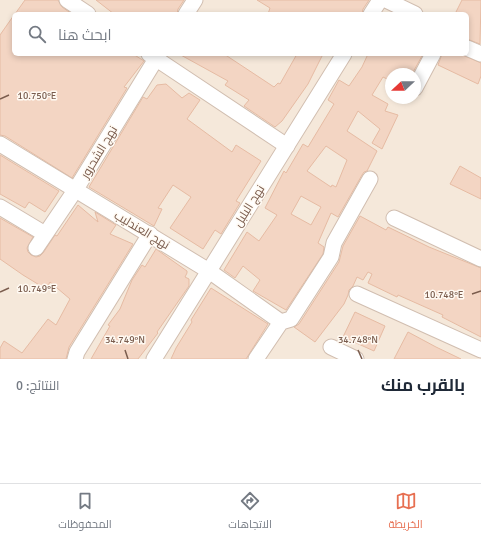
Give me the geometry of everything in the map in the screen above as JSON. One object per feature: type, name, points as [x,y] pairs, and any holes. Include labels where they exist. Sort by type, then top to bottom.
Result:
[{"type":"street","points":[[67,0],[85,12]]},
{"type":"street","points":[[187,12],[195,0]]},
{"type":"street","points":[[372,12],[380,0]]},
{"type":"street","points":[[386,0],[411,12]]},
{"type":"street","points":[[469,49],[481,54]]},
{"type":"street","points":[[155,56],[287,146]]},
{"type":"street","name":"نهج الشحرور","points":[[36,248],[44,234],[76,189],[155,56]]},
{"type":"street","name":"نهج البلبل","points":[[154,359],[343,56]]},
{"type":"street","points":[[421,77],[432,56]]},
{"type":"street","name":"نهج العندليب","points":[[0,144],[209,271],[281,322]]},
{"type":"street","points":[[256,359],[281,322],[291,319],[332,257],[334,243],[370,179]]},
{"type":"street","points":[[0,207],[44,234]]},
{"type":"street","points":[[394,218],[481,259]]},
{"type":"street","points":[[75,359],[77,352],[150,234]]},
{"type":"street","points":[[357,294],[481,350]]},
{"type":"street","points":[[331,347],[356,359]]},
{"type":"shaded area","points":[[0,0],[481,0],[481,359],[0,359]]},
{"type":"building","points":[[25,0],[58,0],[62,7],[69,12],[16,12]]},
{"type":"building","points":[[96,0],[184,0],[177,12],[111,12]]},
{"type":"building","points":[[257,0],[369,0],[362,12],[269,12],[270,8]]},
{"type":"building","points":[[462,0],[481,0],[480,44],[469,40],[469,12],[456,12]]},
{"type":"building","points":[[12,18],[12,56],[136,56],[144,61],[124,87],[127,88],[72,178],[5,136],[0,135],[0,35]]},
{"type":"building","points":[[183,56],[227,56],[274,87],[278,83],[280,84],[296,56],[322,56],[308,84],[282,121],[275,127],[244,106],[249,100],[225,85],[228,81]]},
{"type":"building","points":[[367,56],[422,56],[415,68],[385,68],[385,78],[383,77],[372,95],[385,102],[385,104],[388,104],[385,111],[398,115],[382,149],[372,143],[380,129],[358,111],[347,131],[377,151],[367,171],[362,175],[338,217],[331,213],[318,243],[324,247],[323,254],[286,310],[253,291],[260,280],[243,266],[235,278],[224,270],[247,232],[259,241],[277,215],[265,208],[284,171],[286,173],[303,144],[308,147],[334,104],[328,100],[339,80],[349,86],[362,67]],"holes":[[[326,146],[347,160],[336,187],[332,185],[331,187],[307,171]],[[301,196],[321,207],[311,225],[291,214]]]},
{"type":"building","points":[[441,56],[465,56],[481,63],[481,76],[478,84],[438,65]]},
{"type":"building","points":[[166,84],[182,98],[189,93],[200,100],[187,119],[232,152],[236,145],[261,161],[236,201],[240,203],[221,234],[215,230],[203,249],[170,228],[191,197],[173,185],[158,208],[162,209],[154,226],[89,187],[143,97],[147,99],[157,85]]},
{"type":"building","points":[[0,155],[59,191],[45,212],[29,202],[25,208],[0,194]]},
{"type":"building","points":[[460,166],[481,178],[481,199],[450,184]]},
{"type":"building","points":[[78,205],[98,222],[95,212],[116,225],[110,234],[133,244],[69,347],[66,359],[0,359],[0,348],[4,341],[22,353],[48,319],[56,325],[70,299],[50,282],[46,289],[0,259],[0,218],[33,237],[27,248],[31,255],[36,257],[43,253],[55,235],[57,236]]},
{"type":"building","points":[[360,216],[386,230],[388,227],[429,247],[481,268],[481,337],[442,317],[443,315],[398,295],[397,297],[368,283],[372,274],[368,272],[363,280],[357,277],[353,286],[349,290],[344,304],[315,342],[294,327],[299,324],[339,262],[343,246]]},
{"type":"building","points":[[156,249],[187,271],[185,277],[189,279],[189,286],[157,332],[158,333],[138,359],[91,359],[110,326],[108,325],[120,309],[132,280],[142,265],[145,267]]},
{"type":"building","points":[[211,288],[268,324],[246,359],[171,359],[192,322],[191,320]]},
{"type":"building","points":[[355,312],[385,326],[374,351],[343,337]]},
{"type":"building","points":[[408,332],[436,347],[461,359],[394,359]]}]
